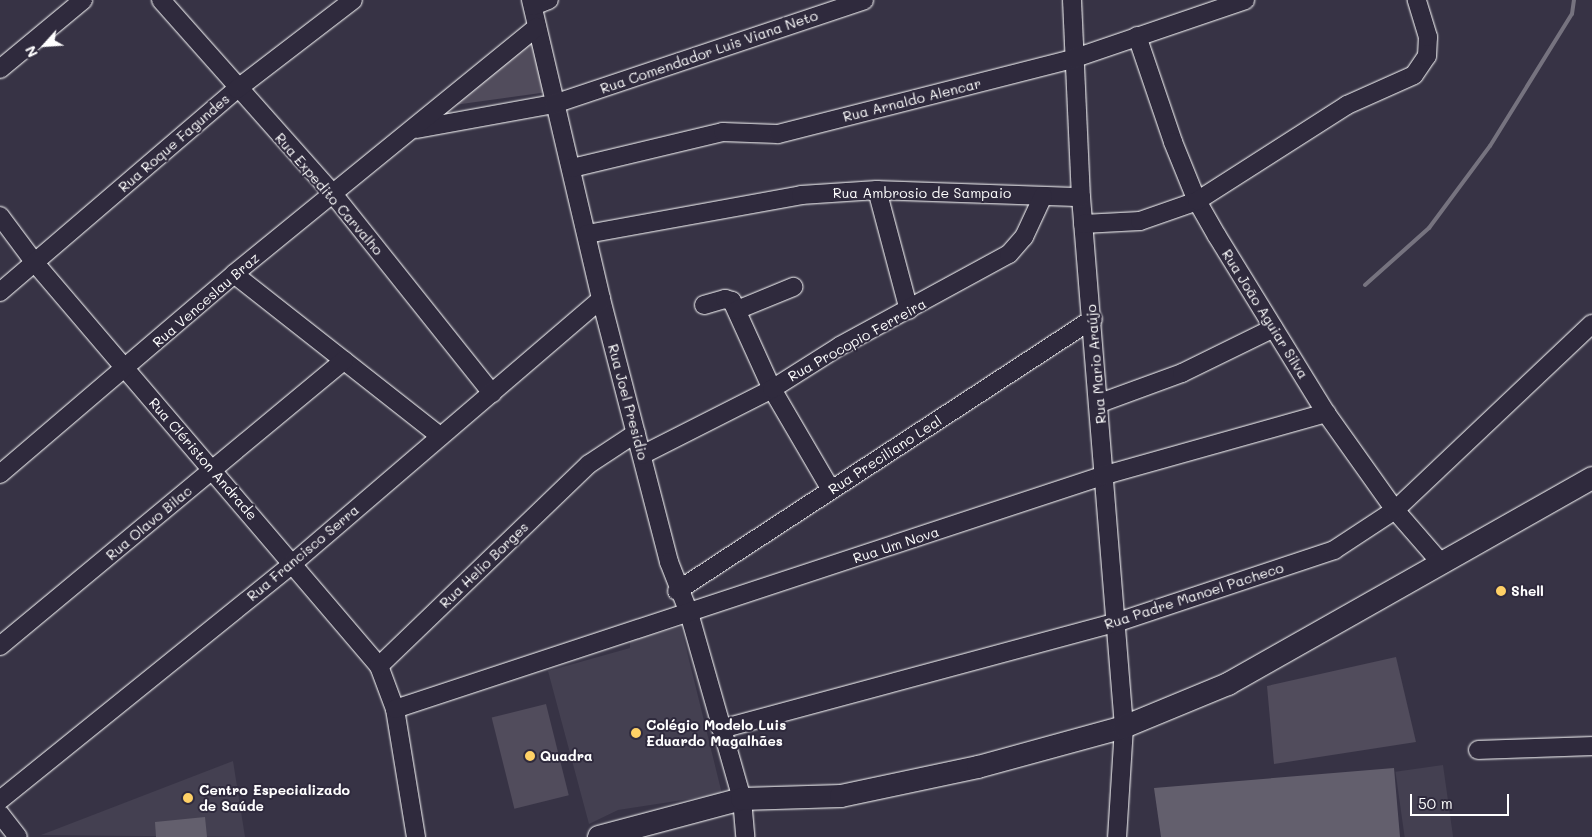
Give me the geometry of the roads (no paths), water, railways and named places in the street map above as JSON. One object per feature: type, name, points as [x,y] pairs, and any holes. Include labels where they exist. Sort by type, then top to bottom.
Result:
[{"type":"main road","points":[[599,837],[742,799],[841,796],[978,767],[1124,727],[1228,684],[1592,478]]},
{"type":"street","points":[[0,69],[83,0]]},
{"type":"street","name":"Rua Expedito Carvalho","points":[[161,0],[237,89],[333,194],[492,393]]},
{"type":"street","name":"Rua Roque Fagundes","points":[[0,292],[237,89],[353,0]]},
{"type":"street","name":"Rua Comendador Luis Viana Neto","points":[[415,129],[554,104],[864,0]]},
{"type":"street","name":"Rua Mario Araújo","points":[[1072,0],[1072,58],[1081,197],[1100,403],[1102,476],[1124,727],[1117,837]]},
{"type":"street","name":"Rua Arnaldo Alencar","points":[[572,168],[723,132],[778,134],[1072,58],[1245,0]]},
{"type":"street","points":[[1084,224],[1140,221],[1197,201],[1347,105],[1419,71],[1427,56],[1428,37],[1417,0]]},
{"type":"street","name":"Rua Joel Presidio","points":[[538,2],[537,27],[554,104],[572,168],[601,299],[677,591],[689,613],[742,799],[745,837]]},
{"type":"street","name":"Rua Venceslau Braz","points":[[0,474],[126,369],[234,274],[415,129],[537,27]]},
{"type":"street","name":"Rua João Aguiar Silva","points":[[1137,36],[1197,201],[1326,413],[1395,510],[1442,564]]},
{"type":"street","points":[[877,190],[909,310]]},
{"type":"street","name":"Rua Ambrosio de Sampaio","points":[[587,234],[801,194],[877,190],[1081,197]]},
{"type":"street","name":"Rua Procopio Ferreira","points":[[642,454],[772,389],[1009,254],[1028,231],[1043,196]]},
{"type":"street","name":"Rua Clériston Andrade","points":[[0,216],[35,263],[379,666],[395,709],[416,837]]},
{"type":"street","points":[[234,274],[440,436]]},
{"type":"street","points":[[737,310],[792,287]]},
{"type":"street","name":"Rua Francisco Serra","points":[[0,800],[292,564],[601,299]]},
{"type":"street","points":[[704,305],[729,299],[737,310],[772,389],[831,490]]},
{"type":"street","name":"Rua Preciliano Leal","points":[[677,591],[1093,319]]},
{"type":"street","name":"Rua Padre Manoel Pacheco","points":[[721,729],[1116,623],[1334,550],[1395,510],[1592,324]]},
{"type":"street","points":[[1100,403],[1182,373],[1274,328]]},
{"type":"street","name":"Rua Olavo Bilac","points":[[0,646],[344,360]]},
{"type":"street","name":"Rua Um Nova","points":[[395,709],[1102,476],[1326,413]]},
{"type":"street","name":"Rua Helio Borges","points":[[379,666],[589,464],[636,433]]},
{"type":"street","points":[[1478,750],[1592,746]]},
{"type":"street","points":[[0,814],[18,837]]},
{"type":"waterway","points":[[1365,285],[1429,228],[1490,146],[1572,14],[1574,0]]},
{"type":"place","name":"Shell","points":[[1501,591]]},
{"type":"place","name":"Colégio Modelo Luis Eduardo Magalhães","points":[[636,733]]},
{"type":"place","name":"Quadra","points":[[530,756]]},
{"type":"place","name":"Centro Especializado de Saúde","points":[[188,798]]}]
